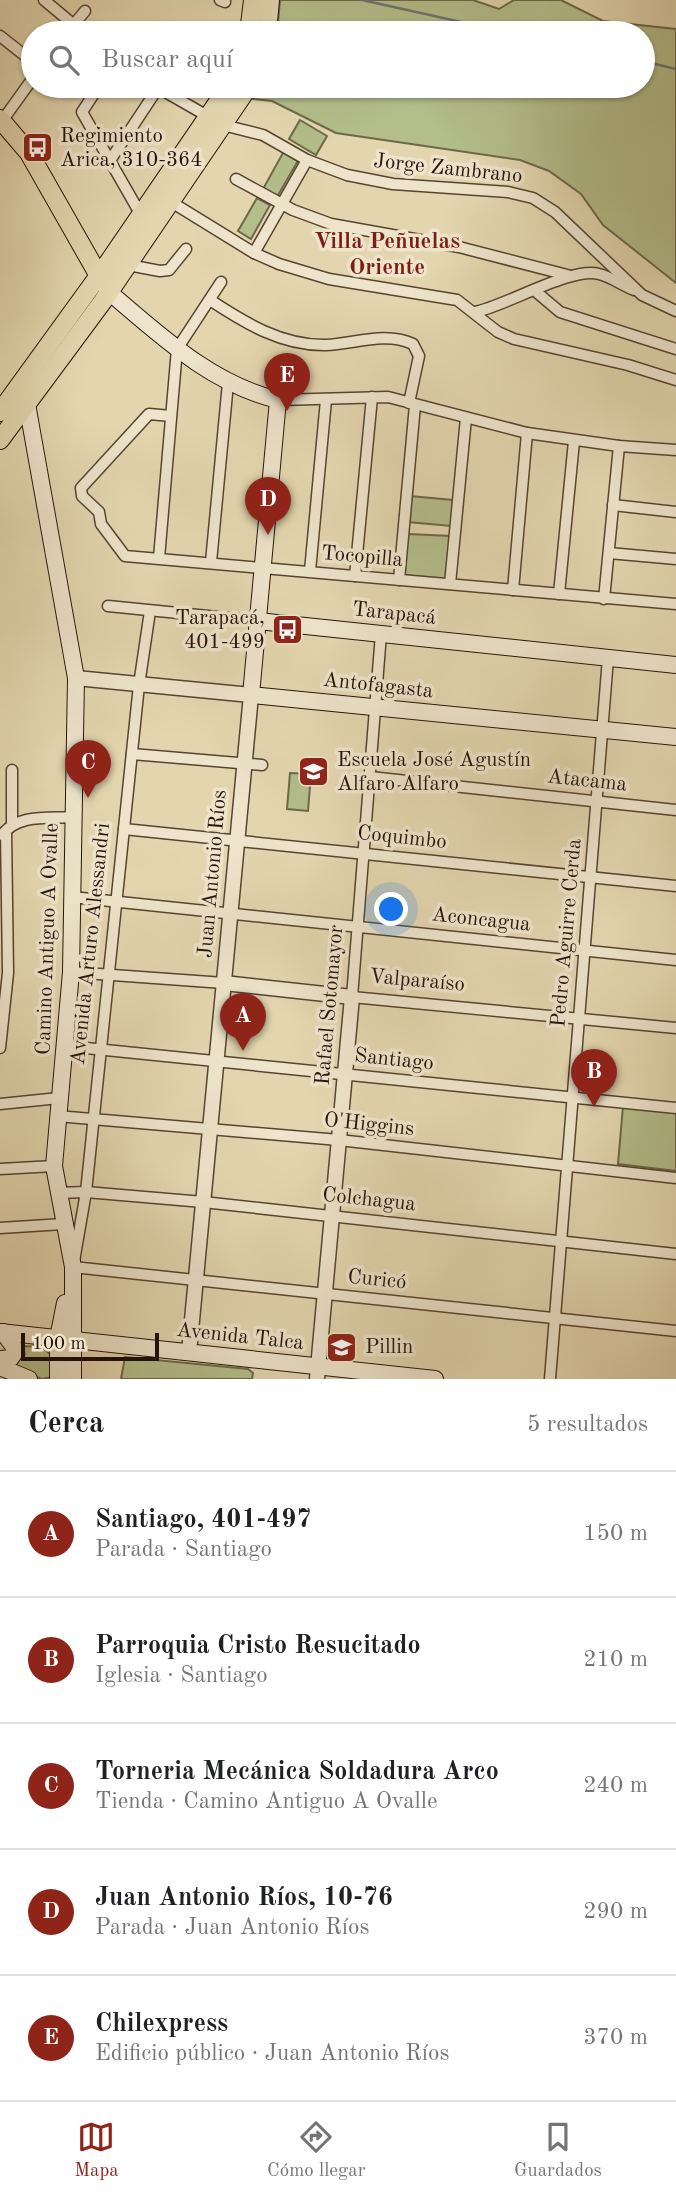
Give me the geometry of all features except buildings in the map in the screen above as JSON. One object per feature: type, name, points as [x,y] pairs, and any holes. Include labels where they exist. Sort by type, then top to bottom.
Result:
[{"type":"main road","points":[[250,21],[253,0]]},
{"type":"main road","points":[[268,21],[270,0]]},
{"type":"main road","points":[[0,440],[128,265],[164,198],[216,122],[229,98]]},
{"type":"main road","points":[[1,120],[33,159],[109,292],[177,349],[228,383],[278,400]]},
{"type":"main road","points":[[0,412],[141,215],[164,198]]},
{"type":"main road","name":"Juan Antonio Ríos","points":[[251,695],[278,400]]},
{"type":"main road","name":"Camino Antiguo A Ovalle","points":[[27,404],[76,678],[71,972],[54,1166],[72,1274]]},
{"type":"main road","name":"Tarapacá","points":[[258,621],[676,665]]},
{"type":"main road","name":"Antofagasta","points":[[251,695],[676,737]]},
{"type":"main road","name":"Avenida Arturo Alessandri","points":[[58,1379],[72,1274]]},
{"type":"main road","points":[[0,1359],[11,1358],[16,1350],[2,1332]]},
{"type":"main road","name":"Avenida Talca","points":[[2,1332],[189,1352],[317,1373],[435,1379]]},
{"type":"main road","name":"Avenida Arturo Alessandri","points":[[65,1339],[73,1379]]},
{"type":"main road","points":[[0,1367],[29,1379]]},
{"type":"street","points":[[44,0],[64,21]]},
{"type":"street","points":[[77,21],[85,11]]},
{"type":"street","points":[[0,36],[21,53]]},
{"type":"street","points":[[1,120],[21,94]]},
{"type":"street","points":[[91,98],[82,112],[141,215]]},
{"type":"street","points":[[111,159],[150,98]]},
{"type":"street","name":"Jorge Zambrano","points":[[176,98],[216,122],[263,135],[306,160],[377,182],[525,195],[555,212],[642,295],[676,310]]},
{"type":"street","points":[[254,253],[306,160]]},
{"type":"street","points":[[236,179],[282,204],[331,224],[459,247],[570,276]]},
{"type":"street","points":[[164,198],[254,253],[310,274],[457,300],[491,327],[514,340],[628,365],[676,380]]},
{"type":"street","points":[[128,265],[169,270],[186,249]]},
{"type":"street","points":[[597,273],[606,260]]},
{"type":"street","points":[[475,312],[492,309],[570,276],[597,273],[642,295]]},
{"type":"street","points":[[159,558],[177,349],[221,282]]},
{"type":"street","points":[[534,290],[561,312],[676,349]]},
{"type":"street","points":[[210,300],[257,329],[287,340],[326,345],[382,338],[413,344],[419,356],[412,404],[399,580]]},
{"type":"street","points":[[211,562],[228,383]]},
{"type":"street","points":[[355,576],[372,397]]},
{"type":"street","points":[[278,400],[372,397],[412,404],[527,433],[574,441],[676,450]]},
{"type":"street","points":[[310,571],[326,400]]},
{"type":"street","name":"Tocopilla","points":[[171,416],[149,414],[83,485],[81,491],[99,512],[102,524],[125,556],[676,604]]},
{"type":"street","points":[[450,584],[466,418]]},
{"type":"street","points":[[513,590],[527,433]]},
{"type":"street","points":[[559,594],[574,441]]},
{"type":"street","points":[[604,598],[619,446]]},
{"type":"street","points":[[613,505],[676,512]]},
{"type":"street","points":[[608,552],[676,559]]},
{"type":"street","name":"Tarapacá","points":[[108,606],[258,621]]},
{"type":"street","name":"Avenida Arturo Alessandri","points":[[72,1274],[86,1192],[139,685],[150,611]]},
{"type":"street","name":"Rafael Sotomayor","points":[[317,1373],[352,997],[381,634]]},
{"type":"street","name":"Pedro Aguirre Cerda","points":[[550,1379],[608,658]]},
{"type":"street","name":"Antofagasta","points":[[76,678],[251,695]]},
{"type":"street","name":"Juan Antonio Ríos","points":[[189,1352],[251,695]]},
{"type":"street","points":[[132,754],[262,765]]},
{"type":"street","points":[[0,1041],[6,831],[12,770]]},
{"type":"street","name":"Atacama","points":[[370,777],[676,810]]},
{"type":"street","points":[[6,831],[23,820],[74,817]]},
{"type":"street","name":"Coquimbo","points":[[124,829],[676,886]]},
{"type":"street","name":"Aconcagua","points":[[72,897],[676,960]]},
{"type":"street","name":"Valparaíso","points":[[71,972],[224,983],[676,1028]]},
{"type":"street","name":"Santiago","points":[[66,1046],[676,1108]]},
{"type":"street","points":[[0,1104],[59,1098]]},
{"type":"street","name":"O'Higgins","points":[[57,1116],[339,1140],[676,1178]]},
{"type":"street","points":[[0,1169],[54,1166]]},
{"type":"street","name":"Colchagua","points":[[57,1193],[86,1192],[203,1202],[676,1254]]},
{"type":"street","points":[[0,1228],[63,1224]]},
{"type":"street","name":"Curicó","points":[[72,1274],[196,1280],[676,1331]]},
{"type":"green space","points":[[280,0],[473,0],[499,9],[514,0],[561,0],[603,21],[278,21]]},
{"type":"green space","points":[[655,27],[676,29],[676,283],[603,225],[581,194],[549,171],[520,160],[336,133],[272,101],[253,99],[655,98]]},
{"type":"green space","points":[[300,120],[327,136],[316,155],[289,139]]},
{"type":"green space","points":[[284,151],[299,159],[277,197],[263,189]]},
{"type":"green space","points":[[257,198],[270,205],[251,239],[238,231]]},
{"type":"green space","points":[[410,496],[453,500],[451,526],[408,522]]},
{"type":"green space","points":[[408,534],[451,536],[447,579],[404,575]]},
{"type":"green space","points":[[290,773],[311,774],[308,811],[287,809]]},
{"type":"green space","points":[[623,1106],[676,1111],[676,1171],[618,1164]]},
{"type":"green space","points":[[22,1346],[42,1347],[51,1355],[52,1377],[42,1379],[12,1368],[25,1354]]},
{"type":"green space","points":[[125,1357],[248,1369],[253,1373],[252,1379],[121,1379]]},
{"type":"waterway","points":[[362,0],[457,21]]},
{"type":"waterway","points":[[655,64],[676,69]]},
{"type":"place","name":"Regimiento Arica, 310-364","points":[[37,148]]},
{"type":"place","name":"Chilexpress","points":[[287,411]]},
{"type":"place","name":"Juan Antonio Ríos, 10-76","points":[[268,535]]},
{"type":"place","name":"Tarapacá, 401-499","points":[[288,630]]},
{"type":"place","name":"Escuela José Agustín Alfaro Alfaro","points":[[314,772]]},
{"type":"place","name":"Torneria Mecánica Soldadura Arco","points":[[88,798]]},
{"type":"place","name":"Santiago, 401-497","points":[[243,1051]]},
{"type":"place","name":"Parroquia Cristo Resucitado","points":[[594,1107]]},
{"type":"place","name":"Pillin","points":[[342,1347]]},
{"type":"district","name":"Villa Peñuelas Oriente","points":[[387,254]]}]
